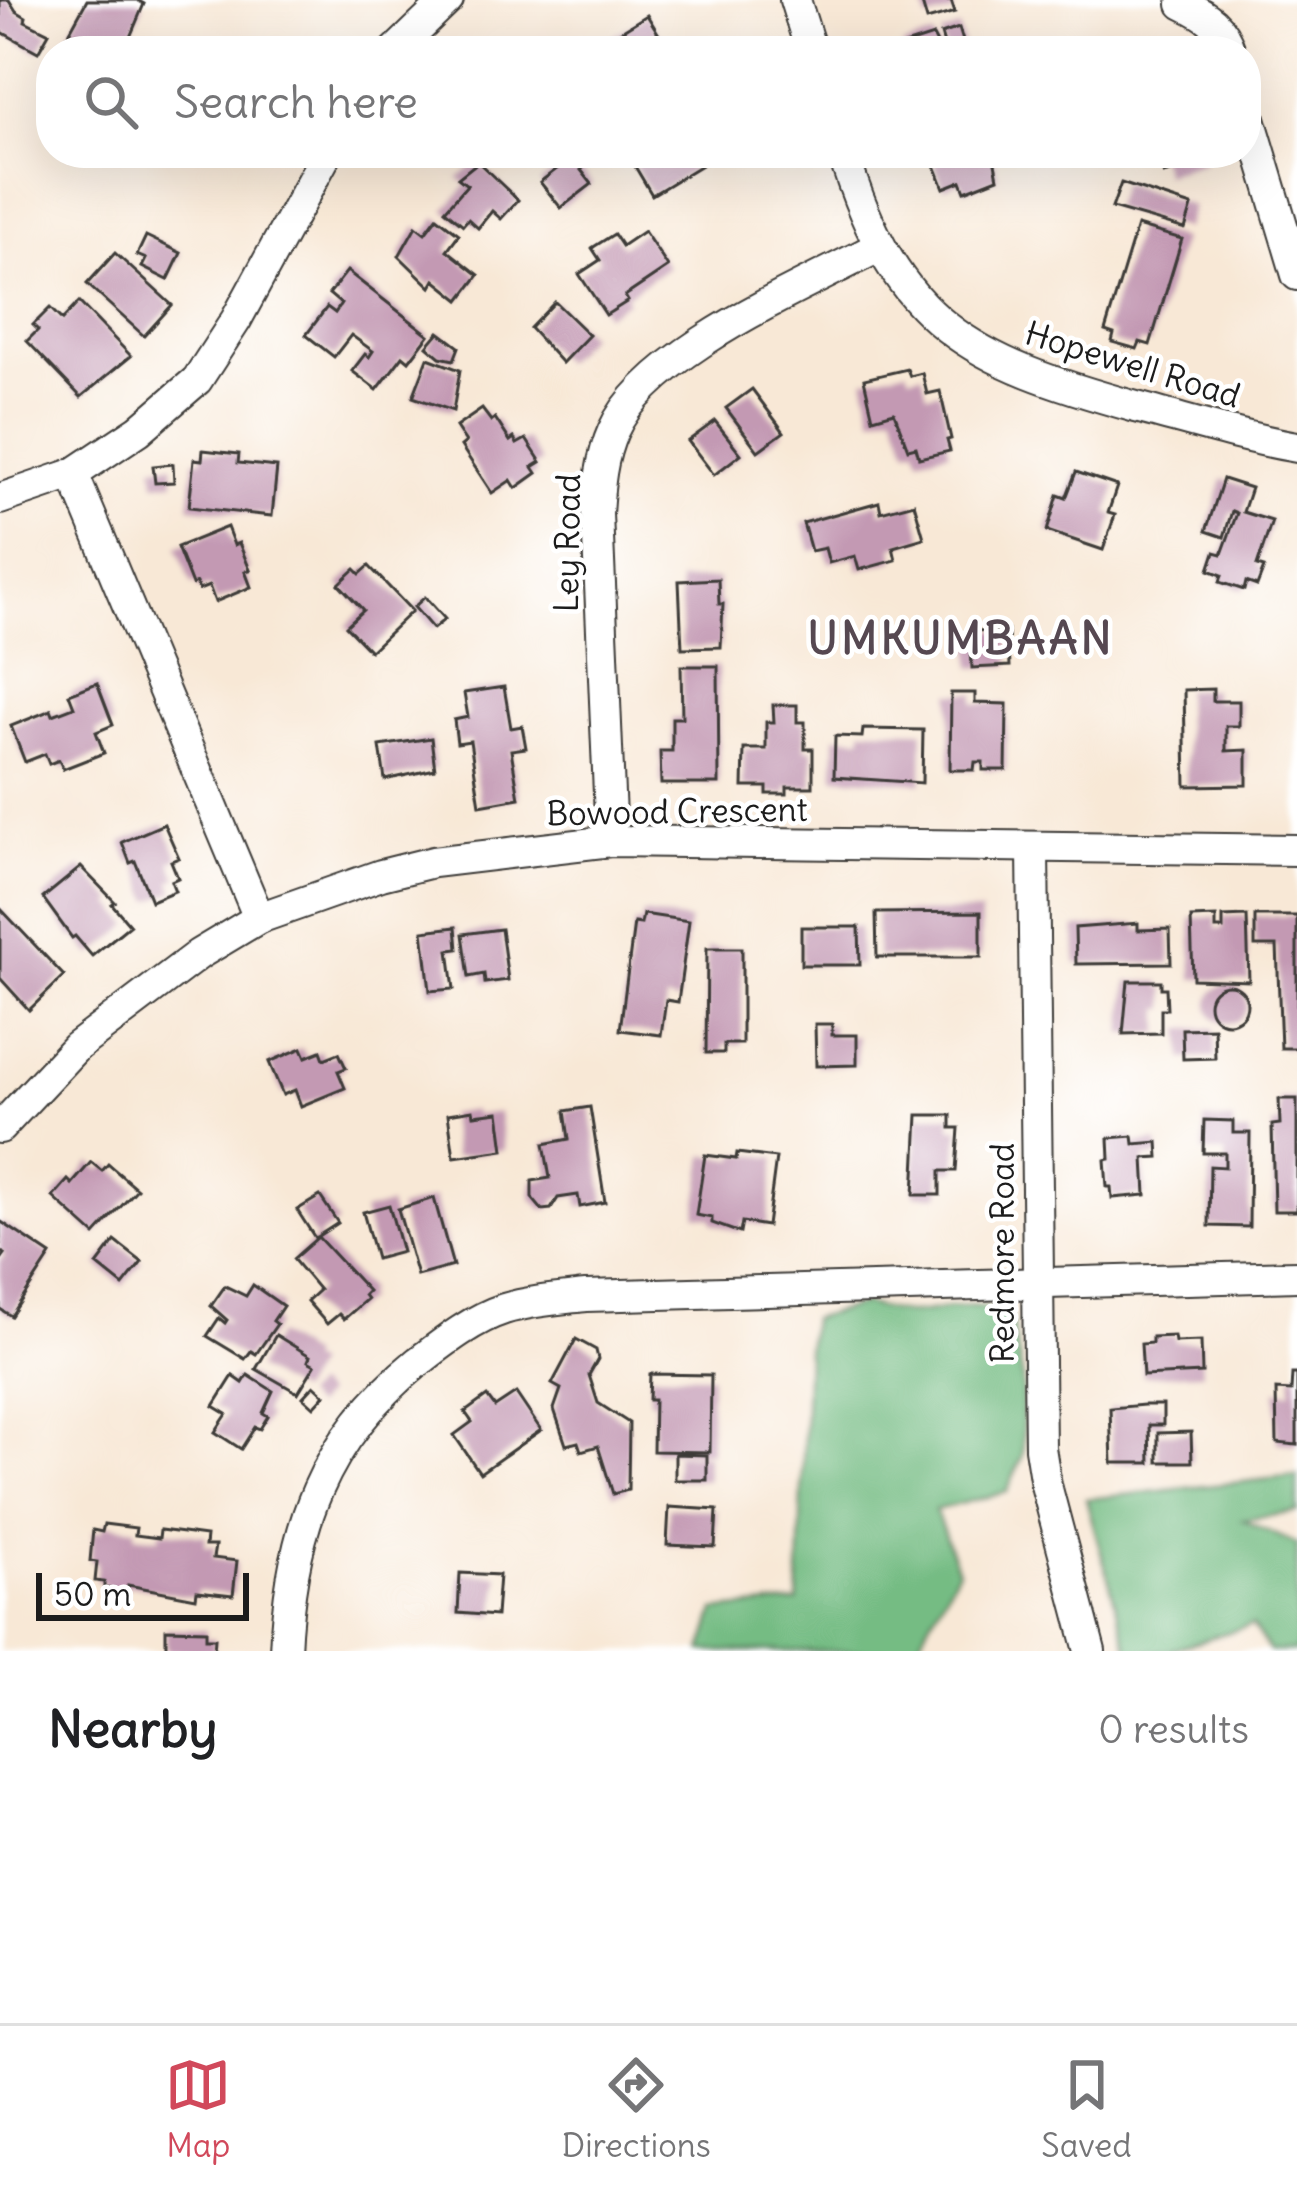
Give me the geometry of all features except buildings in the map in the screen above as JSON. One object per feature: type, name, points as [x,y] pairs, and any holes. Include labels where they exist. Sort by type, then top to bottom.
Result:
[{"type":"street","points":[[410,36],[448,0]]},
{"type":"street","points":[[795,0],[806,36]]},
{"type":"street","points":[[1184,4],[1210,16],[1226,36]]},
{"type":"street","points":[[1261,155],[1297,275]]},
{"type":"street","points":[[0,499],[73,474],[139,430],[196,380],[236,320],[319,168]]},
{"type":"street","name":"Hopewell Road","points":[[849,168],[878,247],[908,290],[968,346],[1060,386],[1297,448]]},
{"type":"street","name":"Ley Road","points":[[611,841],[597,514],[601,467],[614,428],[673,360],[878,247]]},
{"type":"street","points":[[73,474],[259,918]]},
{"type":"street","name":"Bowood Crescent","points":[[0,1128],[76,1047],[199,954],[259,918],[381,874],[433,862],[611,841],[1297,850]]},
{"type":"street","name":"Redmore Road","points":[[1033,849],[1040,1448],[1090,1651]]},
{"type":"street","points":[[285,1651],[292,1567],[309,1504],[340,1444],[384,1390],[447,1339],[501,1310],[586,1295],[1297,1276]]},
{"type":"green space","points":[[863,1304],[907,1313],[973,1306],[1011,1316],[1022,1374],[1023,1455],[1007,1492],[935,1510],[958,1570],[914,1651],[702,1651],[715,1611],[798,1602],[811,1319]]},
{"type":"green space","points":[[1297,1476],[1297,1512],[1243,1520],[1297,1544],[1297,1651],[1269,1651],[1252,1625],[1166,1651],[1129,1651],[1086,1499]]},
{"type":"district","name":"UMKUMBAAN","points":[[961,638]]}]
